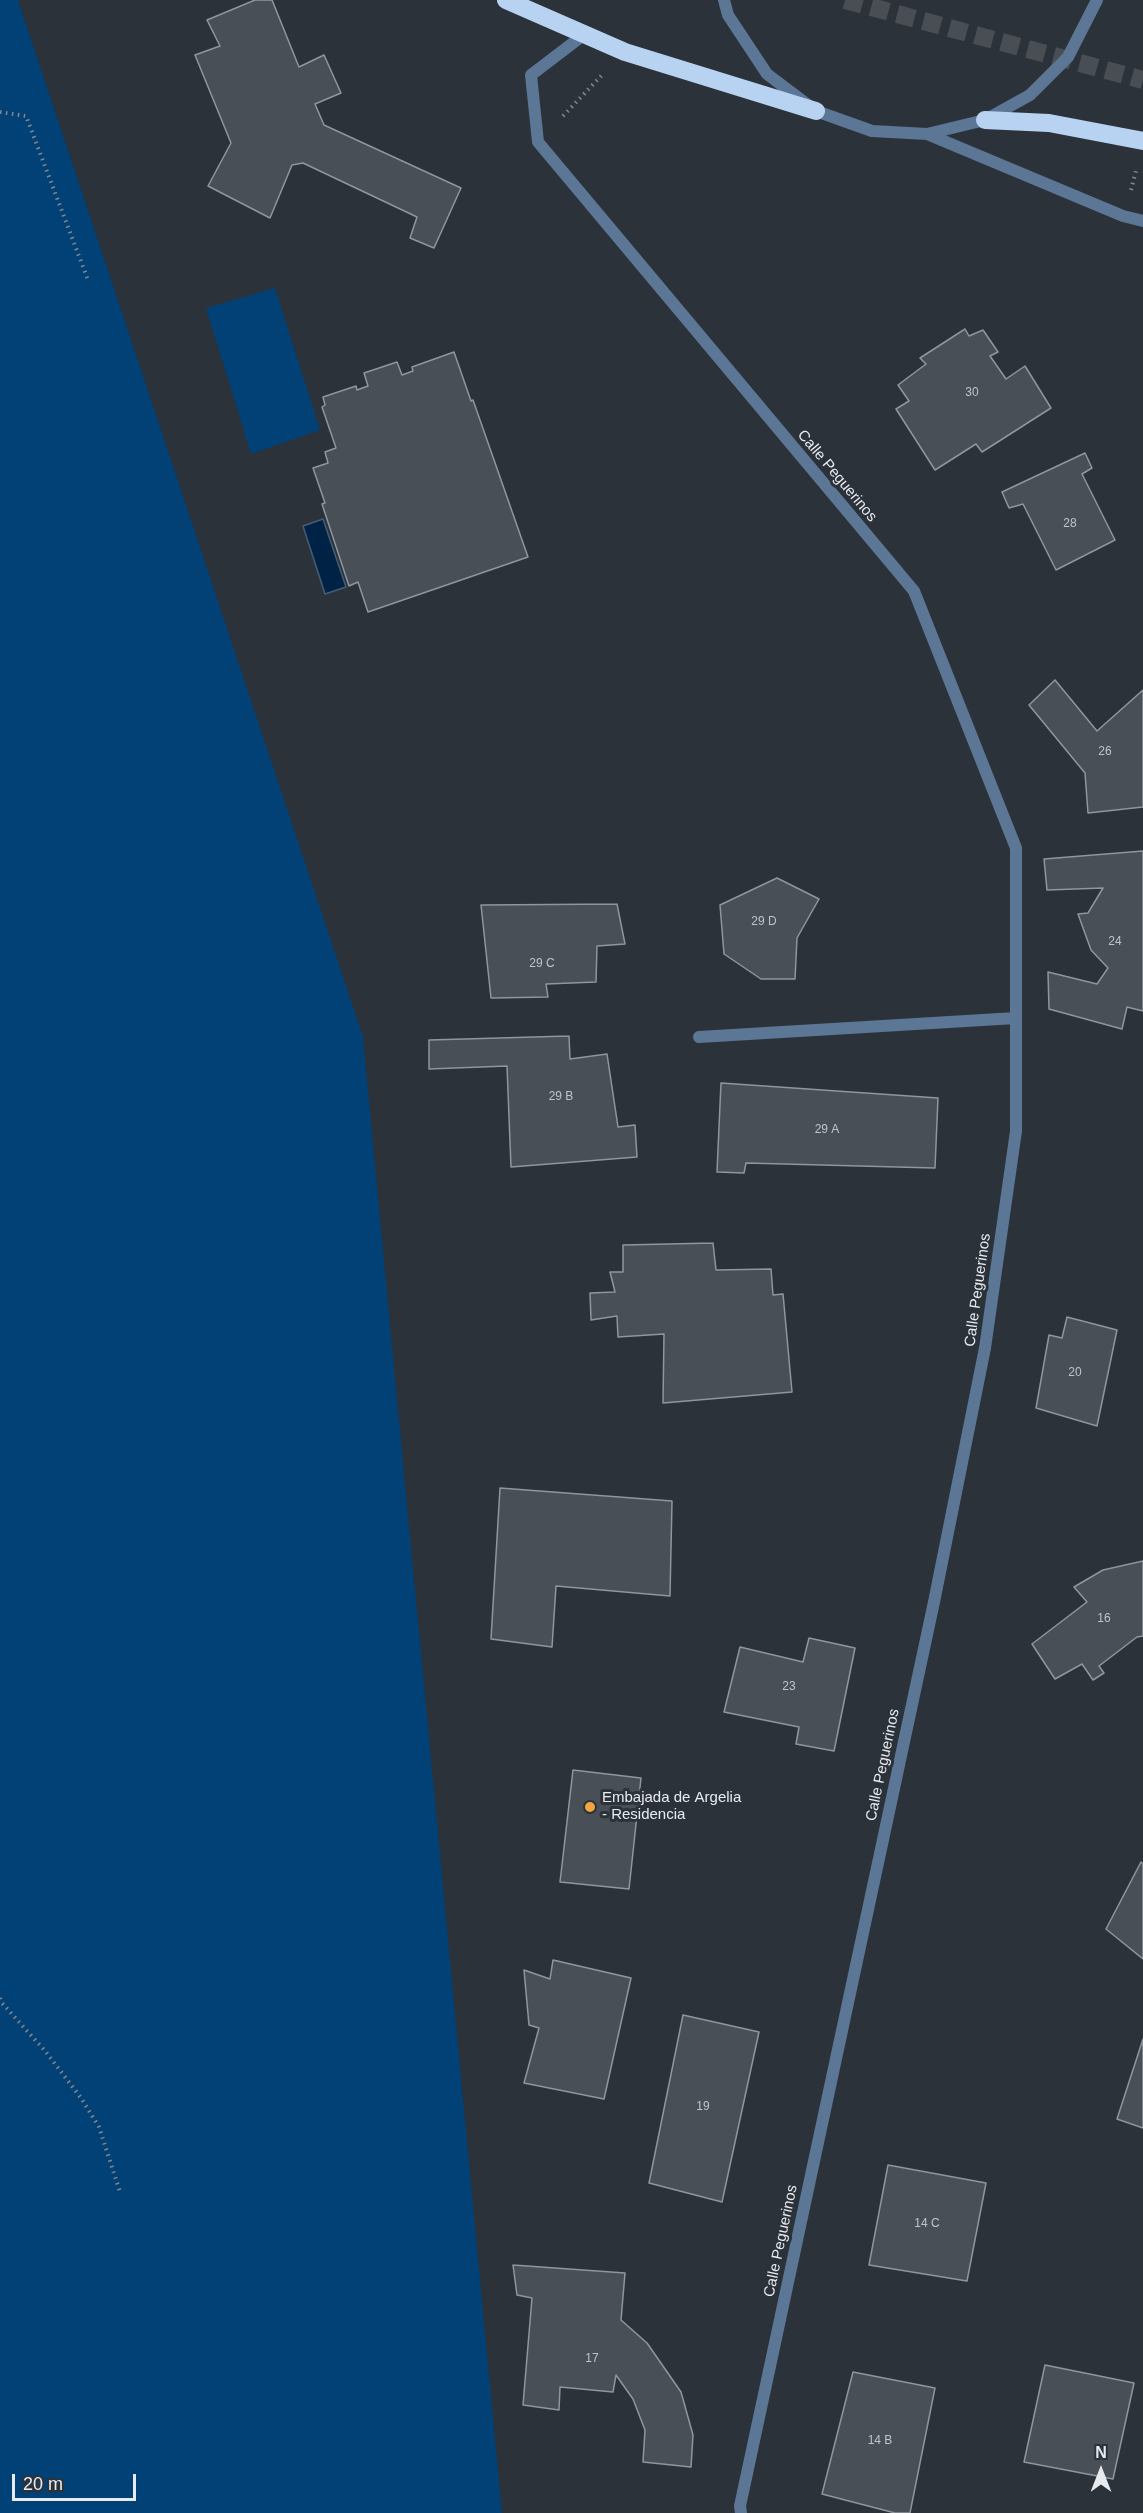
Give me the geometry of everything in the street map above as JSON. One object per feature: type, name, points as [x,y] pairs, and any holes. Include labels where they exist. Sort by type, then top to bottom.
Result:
[{"type":"highway","points":[[506,0],[625,52],[816,111]]},
{"type":"highway","points":[[985,120],[1049,123],[1143,141]]},
{"type":"street","points":[[724,0],[728,15],[767,74],[816,111],[872,131],[927,134],[985,120],[1030,95],[1068,57],[1097,0]]},
{"type":"street","points":[[538,142],[531,75],[586,33]]},
{"type":"street","points":[[927,134],[1123,216],[1143,221]]},
{"type":"street","name":"Calle Peguerinos","points":[[538,142],[914,591],[1016,848],[1016,1131],[985,1348],[934,1602],[740,2506],[741,2513]]},
{"type":"street","points":[[699,1037],[1016,1018]]},
{"type":"path","points":[[538,142],[625,52]]},
{"type":"path","points":[[0,112],[26,116],[88,280]]},
{"type":"path","points":[[1123,216],[1137,166]]},
{"type":"path","points":[[0,1998],[46,2052],[81,2098],[99,2127],[120,2192]]},
{"type":"shaded area","points":[[0,0],[18,0],[363,1037],[502,2513],[0,2513]]},
{"type":"shaded area","points":[[275,288],[320,430],[251,454],[206,308]]},
{"type":"shaded area","points":[[323,519],[346,587],[325,594],[303,526]]},
{"type":"building","points":[[255,0],[272,0],[299,67],[324,55],[341,93],[315,104],[324,125],[461,188],[434,248],[410,238],[417,217],[303,163],[292,165],[270,218],[208,186],[231,143],[195,55],[220,46],[207,20]]},
{"type":"building","points":[[965,329],[969,336],[983,330],[998,352],[990,356],[1006,379],[1025,366],[1051,408],[982,452],[976,444],[935,470],[896,409],[909,401],[898,385],[926,364],[920,358]]},
{"type":"building","points":[[454,352],[528,557],[368,612],[358,582],[349,586],[322,504],[325,503],[313,468],[328,463],[325,452],[336,448],[322,407],[325,405],[323,397],[356,386],[357,390],[368,386],[364,373],[397,362],[402,375],[413,371],[412,367]]},
{"type":"building","points":[[1085,453],[1092,468],[1082,474],[1115,540],[1056,570],[1023,504],[1009,508],[1002,492]]},
{"type":"building","points":[[1055,680],[1097,731],[1143,690],[1143,807],[1088,813],[1085,773],[1029,705]]},
{"type":"building","points":[[1143,851],[1143,1011],[1127,1007],[1122,1029],[1049,1009],[1048,972],[1097,984],[1108,968],[1091,950],[1078,914],[1088,913],[1103,888],[1047,890],[1044,859]]},
{"type":"building","points":[[777,878],[819,899],[797,938],[795,979],[761,979],[724,954],[720,905]]},
{"type":"building","points":[[617,904],[625,944],[597,946],[596,982],[546,984],[548,997],[491,998],[481,905]]},
{"type":"building","points":[[569,1036],[570,1059],[607,1054],[618,1127],[635,1125],[637,1157],[511,1167],[507,1066],[429,1069],[429,1040]]},
{"type":"building","points":[[721,1083],[938,1098],[935,1168],[746,1163],[744,1173],[717,1172]]},
{"type":"building","points":[[713,1243],[716,1270],[771,1269],[773,1295],[783,1294],[792,1392],[663,1403],[664,1334],[618,1337],[617,1316],[591,1320],[590,1293],[615,1292],[610,1272],[623,1272],[623,1245]]},
{"type":"building","points":[[1067,1317],[1117,1330],[1097,1426],[1036,1408],[1049,1335],[1062,1338]]},
{"type":"building","points":[[500,1488],[672,1501],[670,1596],[556,1586],[552,1647],[491,1639]]},
{"type":"building","points":[[1143,1561],[1143,1636],[1137,1637],[1099,1666],[1104,1673],[1093,1680],[1082,1664],[1055,1679],[1032,1644],[1087,1602],[1074,1587],[1103,1570]]},
{"type":"building","points":[[809,1638],[855,1648],[834,1751],[796,1744],[799,1727],[724,1712],[740,1647],[803,1662]]},
{"type":"building","points":[[573,1770],[641,1778],[629,1889],[560,1882]]},
{"type":"building","points":[[1141,1862],[1143,1864],[1143,1959],[1106,1929]]},
{"type":"building","points":[[553,1960],[631,1978],[604,2099],[524,2083],[539,2028],[529,2025],[524,1970],[550,1979]]},
{"type":"building","points":[[683,2015],[759,2032],[722,2202],[649,2183]]},
{"type":"building","points":[[1143,2039],[1143,2128],[1117,2119]]},
{"type":"building","points":[[888,2165],[986,2183],[967,2281],[869,2265]]},
{"type":"building","points":[[513,2265],[625,2273],[621,2320],[647,2343],[681,2392],[693,2435],[691,2467],[643,2462],[645,2430],[633,2399],[616,2375],[613,2392],[560,2387],[559,2410],[523,2405],[532,2298],[517,2295]]},
{"type":"building","points":[[1045,2365],[1134,2383],[1113,2479],[1024,2462]]},
{"type":"building","points":[[853,2372],[935,2388],[910,2513],[895,2513],[822,2494]]},
{"type":"tunnel","points":[[845,0],[1143,80]]},
{"type":"place","name":"Embajada de Argelia - Residencia","points":[[590,1807]]}]
